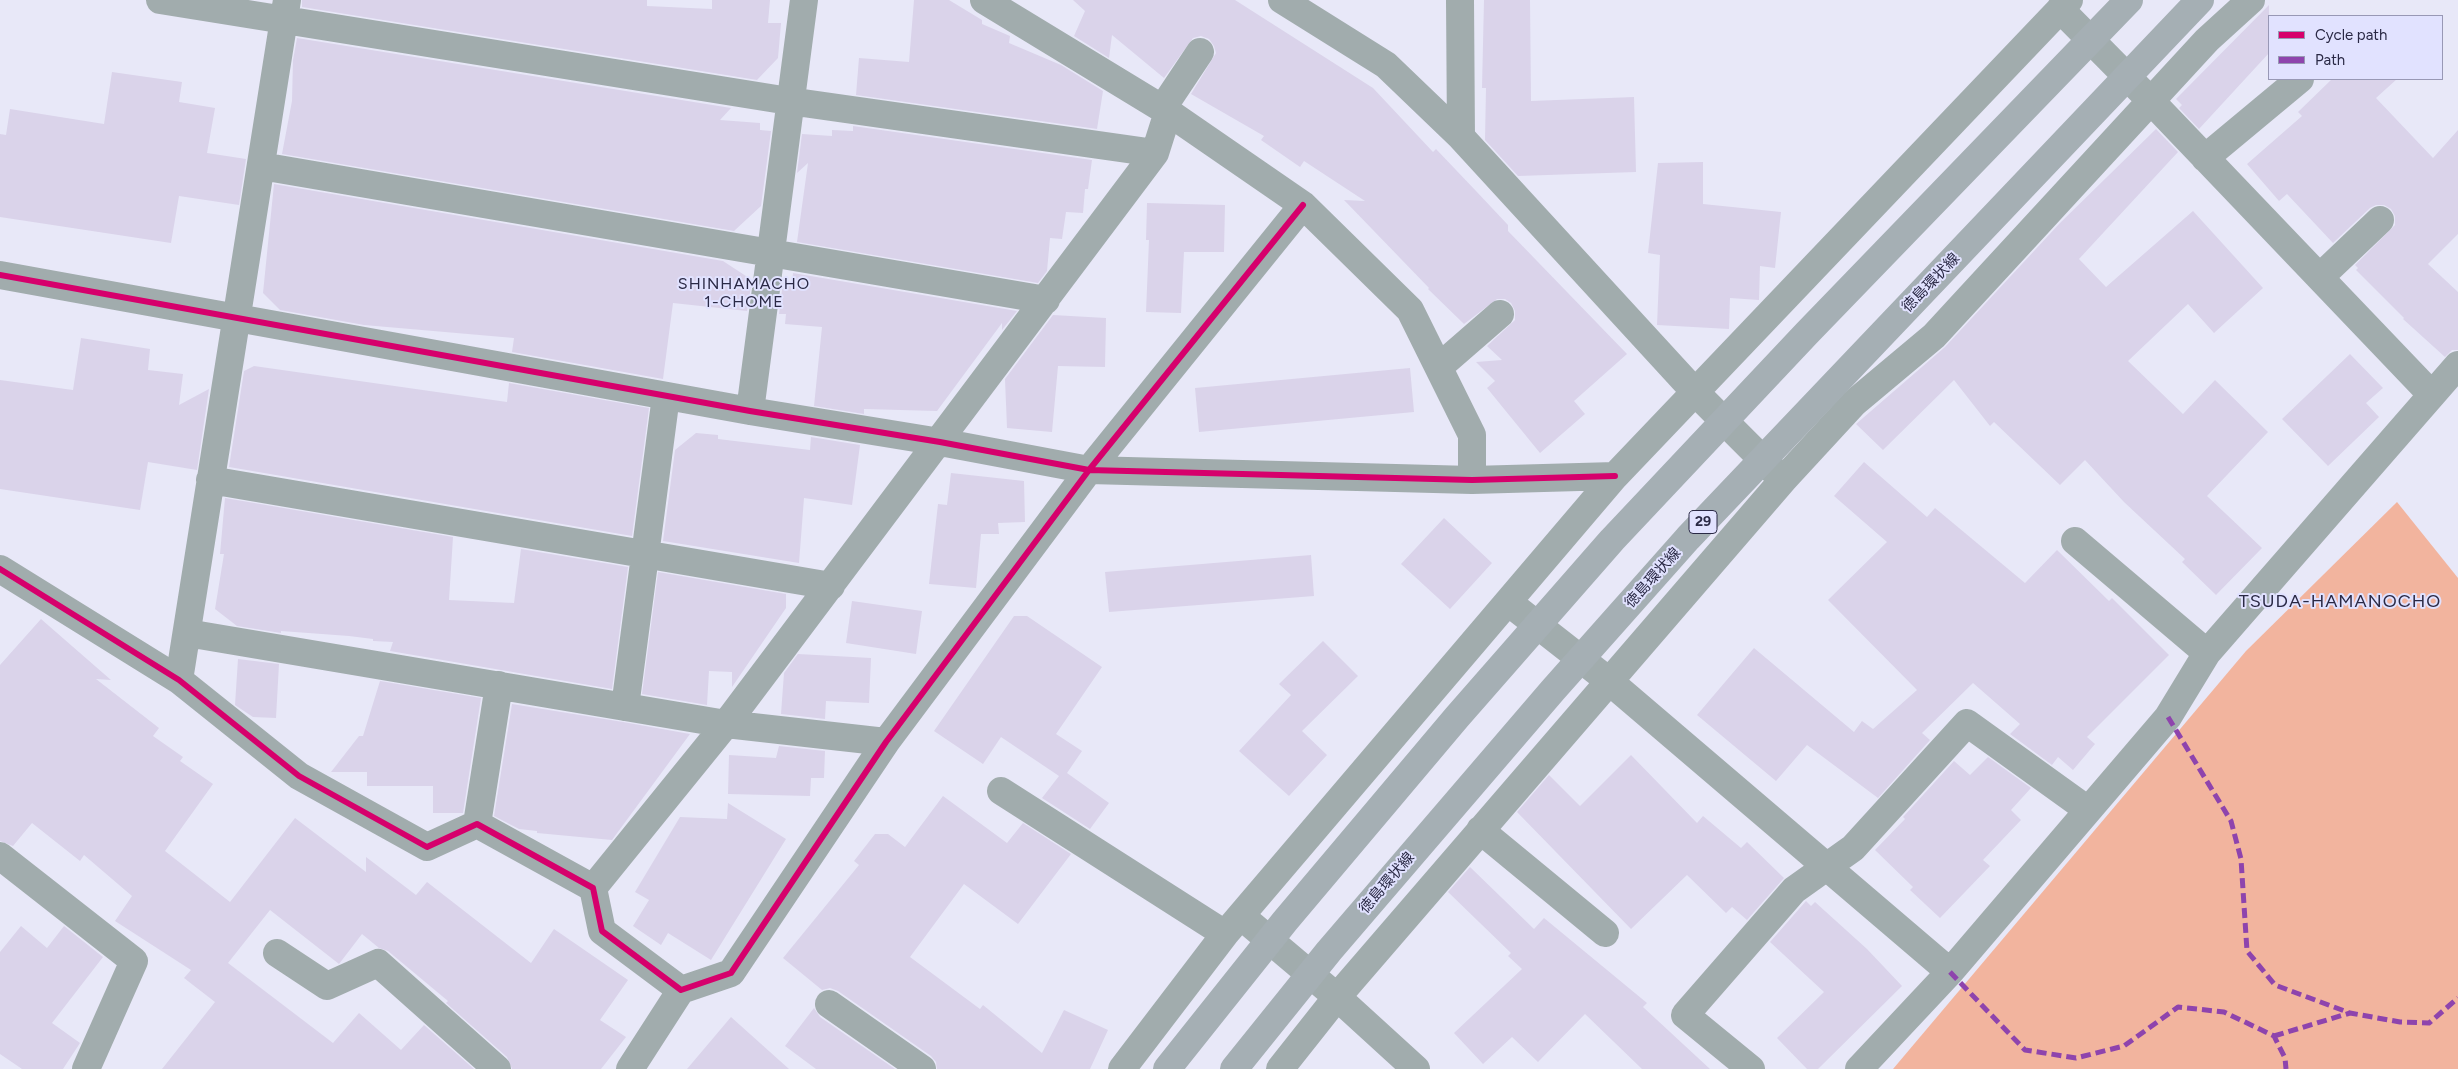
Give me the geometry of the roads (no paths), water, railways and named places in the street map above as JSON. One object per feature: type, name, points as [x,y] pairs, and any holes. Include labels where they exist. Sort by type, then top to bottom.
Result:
[{"type":"main road","points":[[1167,1069],[1292,913],[1457,717],[1612,540],[1807,333],[2129,0]]},
{"type":"main road","name":"徳島環状線","points":[[1234,1069],[1348,929],[1553,690],[1688,538],[2200,0]]},
{"type":"street","points":[[160,0],[285,10],[789,101],[1156,153]]},
{"type":"street","points":[[750,411],[789,101],[804,0]]},
{"type":"street","points":[[984,0],[1165,111],[1303,205],[1410,310],[1472,435],[1472,480]]},
{"type":"street","points":[[1282,0],[1386,65],[1460,137],[1696,393],[1783,480]]},
{"type":"street","points":[[1460,0],[1460,137]]},
{"type":"street","points":[[1280,1069],[1337,997],[1783,480],[1854,403],[1934,336],[2207,40],[2251,0]]},
{"type":"street","points":[[1122,1069],[1233,925],[1615,476],[2064,5],[2151,101],[2432,395]]},
{"type":"street","points":[[179,680],[285,10]]},
{"type":"street","points":[[593,888],[726,724],[1156,153],[1165,111],[1200,52]]},
{"type":"street","points":[[2205,158],[2299,80]]},
{"type":"street","points":[[260,166],[1046,300]]},
{"type":"street","points":[[630,1069],[681,990],[730,973],[886,742],[1089,470],[1303,205]]},
{"type":"street","points":[[2320,277],[2380,220]]},
{"type":"street","points":[[0,275],[666,396],[940,442],[1089,470],[1472,480],[1615,476]]},
{"type":"street","points":[[1439,367],[1500,314]]},
{"type":"street","points":[[1859,1069],[1950,972],[2168,717],[2207,653],[2458,365]]},
{"type":"street","points":[[625,707],[666,396]]},
{"type":"street","points":[[210,480],[831,586]]},
{"type":"street","points":[[2075,541],[2207,653]]},
{"type":"street","points":[[0,569],[179,680],[299,776],[427,847],[477,824]]},
{"type":"street","points":[[1508,602],[1609,680],[1950,972]]},
{"type":"street","points":[[187,633],[726,724],[886,742]]},
{"type":"street","points":[[477,824],[499,685]]},
{"type":"street","points":[[1751,1069],[1685,1015],[1794,890],[1853,848],[1967,723],[2088,810]]},
{"type":"street","points":[[1001,791],[1233,925],[1337,997],[1416,1069]]},
{"type":"street","points":[[477,824],[593,888],[602,931],[681,990]]},
{"type":"street","points":[[1480,830],[1605,933]]},
{"type":"street","points":[[0,856],[134,961],[86,1069]]},
{"type":"street","points":[[277,953],[327,986],[378,963],[497,1069]]},
{"type":"street","points":[[828,1004],[922,1069]]},
{"type":"district","name":"SHINHAMACHO 1-CHOME","points":[[744,293]]},
{"type":"district","name":"TSUDA-HAMANOCHO","points":[[2340,602]]}]
